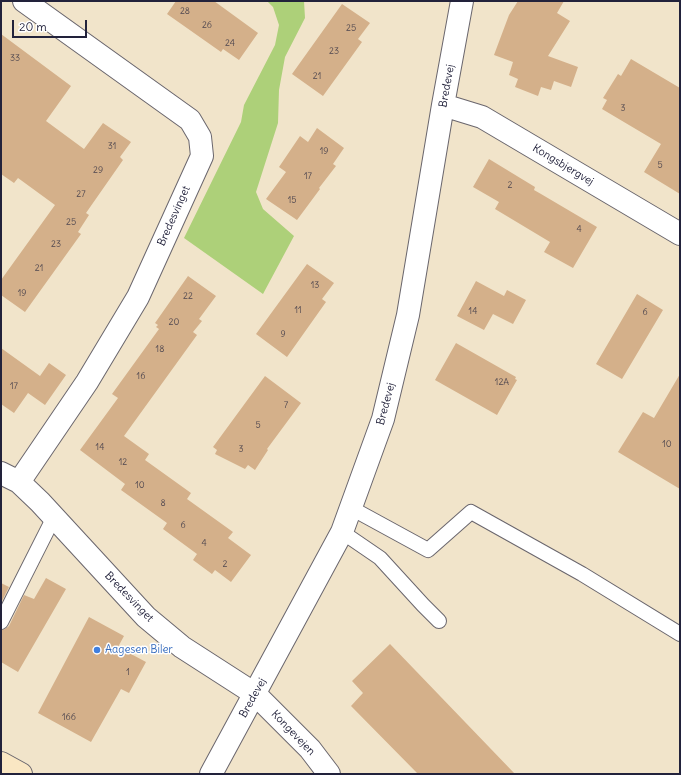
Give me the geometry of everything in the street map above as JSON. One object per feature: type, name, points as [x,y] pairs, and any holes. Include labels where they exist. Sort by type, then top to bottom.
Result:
[{"type":"main road","points":[[1,763],[21,774]]},
{"type":"street","name":"Bredesvinget","points":[[24,1],[190,120],[200,136],[202,156],[138,297],[87,382],[10,478],[54,516],[146,617],[182,647],[255,694]]},
{"type":"street","name":"Bredevej","points":[[211,774],[342,532],[383,419],[408,315],[462,1]]},
{"type":"street","name":"Kongsbjergvej","points":[[443,105],[482,117],[680,234]]},
{"type":"street","name":"Kongevejen","points":[[255,694],[310,749],[329,774]]},
{"type":"lane","points":[[351,508],[428,550],[471,512],[582,574],[680,634]]},
{"type":"lane","points":[[1,622],[54,516]]},
{"type":"lane","points":[[342,532],[380,558],[438,620]]},
{"type":"green space","points":[[267,1],[304,1],[305,18],[285,57],[279,90],[278,123],[256,192],[263,209],[294,236],[263,294],[184,238],[241,122],[244,105],[275,45],[279,25],[273,7]]},
{"type":"building","points":[[176,1],[214,1],[258,33],[239,60],[223,49],[221,52],[167,14]]},
{"type":"building","points":[[518,1],[564,1],[557,13],[570,21],[548,56],[578,67],[571,87],[554,81],[551,90],[541,87],[538,96],[515,87],[518,79],[509,75],[513,62],[494,55],[509,15]]},
{"type":"building","points":[[342,4],[370,23],[358,39],[362,42],[323,96],[292,74]]},
{"type":"building","points":[[1,34],[71,86],[46,121],[84,149],[103,123],[131,142],[120,157],[123,160],[86,213],[89,215],[78,232],[81,234],[25,312],[1,295],[1,280],[55,205],[18,178],[14,183],[1,174]]},
{"type":"building","points":[[631,59],[680,88],[680,194],[644,172],[661,144],[602,109],[607,100],[603,98],[618,74],[621,76]]},
{"type":"building","points":[[317,128],[344,148],[333,164],[336,166],[297,220],[266,199],[286,172],[279,167],[300,136],[308,142]]},
{"type":"building","points":[[489,159],[535,187],[534,190],[597,227],[573,268],[544,252],[550,242],[495,209],[499,202],[473,187]]},
{"type":"building","points":[[307,264],[334,283],[322,299],[326,302],[287,357],[256,334]]},
{"type":"building","points":[[188,276],[216,296],[199,319],[202,321],[193,332],[197,335],[124,436],[149,454],[145,460],[191,493],[187,499],[233,532],[228,538],[251,555],[231,582],[215,570],[212,574],[193,560],[197,554],[163,529],[167,523],[121,490],[125,484],[80,450],[118,398],[112,394],[159,329],[156,327],[158,325],[155,323]]},
{"type":"building","points":[[476,281],[504,296],[507,290],[526,300],[513,324],[493,314],[484,330],[457,316]]},
{"type":"building","points":[[637,294],[663,310],[622,379],[596,364]]},
{"type":"building","points":[[456,343],[516,377],[515,379],[517,380],[497,415],[435,380]]},
{"type":"building","points":[[1,348],[40,376],[49,363],[66,375],[45,405],[28,393],[14,413],[1,404]]},
{"type":"building","points":[[680,374],[680,489],[618,452],[643,412],[654,418]]},
{"type":"building","points":[[265,376],[301,403],[267,449],[268,450],[255,470],[248,465],[245,469],[215,454],[217,450],[213,447]]},
{"type":"building","points":[[46,578],[66,589],[18,672],[1,662],[1,630],[9,626],[24,595],[34,599]]},
{"type":"building","points":[[1,583],[9,587],[1,603]]},
{"type":"building","points":[[89,617],[124,636],[118,647],[146,662],[129,693],[121,689],[91,742],[38,713]]},
{"type":"building","points":[[390,644],[515,774],[418,774],[351,706],[363,693],[352,681]]},
{"type":"place","name":"Aagesen Biler","points":[[97,650]]}]
